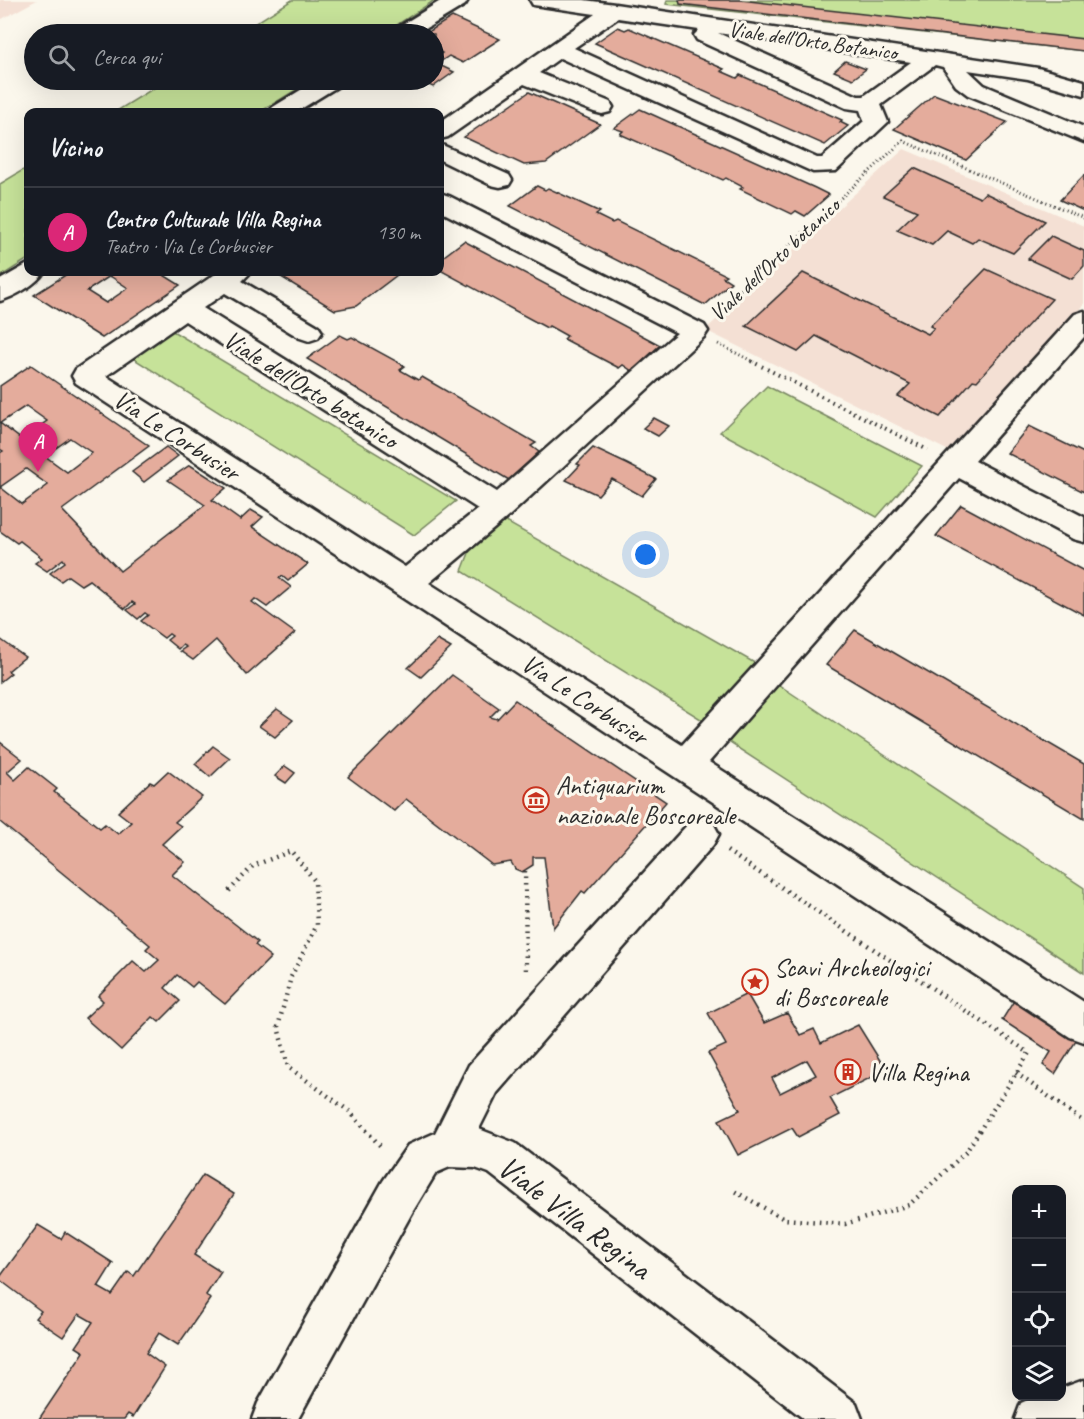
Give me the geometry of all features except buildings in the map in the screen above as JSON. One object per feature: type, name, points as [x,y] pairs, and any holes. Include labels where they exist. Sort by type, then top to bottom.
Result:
[{"type":"street","points":[[419,24],[457,0]]},
{"type":"street","name":"Viale dell'Orto Botanico","points":[[541,0],[1030,73],[1084,88]]},
{"type":"street","points":[[444,129],[615,10]]},
{"type":"street","points":[[668,18],[854,103],[869,103],[941,59],[976,90],[1084,135]]},
{"type":"street","points":[[560,50],[813,165],[828,166],[876,122],[869,103]]},
{"type":"street","points":[[523,75],[602,106]]},
{"type":"street","points":[[287,108],[316,90]]},
{"type":"street","points":[[444,153],[500,180]]},
{"type":"street","points":[[444,203],[695,332]]},
{"type":"street","points":[[0,292],[25,276]]},
{"type":"street","points":[[183,308],[230,276],[309,332]]},
{"type":"street","name":"Viale dell'Orto botanico","points":[[183,308],[499,508]]},
{"type":"street","name":"Via Le Corbusier","points":[[183,308],[86,376],[1084,1024]]},
{"type":"street","points":[[685,765],[1084,320]]},
{"type":"street","name":"Viale dell'Orto botanico","points":[[406,584],[499,508],[695,332]]},
{"type":"street","points":[[956,464],[1084,531]]},
{"type":"street","points":[[449,1148],[483,1079],[701,834]]},
{"type":"street","name":"Viale Villa Regina","points":[[274,1419],[422,1159],[449,1148],[475,1148],[501,1157],[840,1419]]},
{"type":"street","points":[[1037,1419],[1084,1402]]},
{"type":"path","name":"Viale dell'Orto botanico","points":[[695,332],[903,141],[1084,218]]},
{"type":"path","points":[[695,332],[956,464]]},
{"type":"path","points":[[701,834],[1029,1053],[966,1152],[909,1205],[845,1224],[784,1219],[734,1191]]},
{"type":"path","points":[[229,891],[253,866],[291,851],[315,881],[317,925],[291,977],[278,1027],[288,1067],[349,1111],[410,1178]]},
{"type":"path","points":[[525,871],[527,1030]]},
{"type":"path","points":[[1016,1073],[1084,1122]]},
{"type":"shaded area","points":[[0,0],[37,0],[0,20]]},
{"type":"shaded area","points":[[904,149],[1084,226],[1084,305],[953,453],[705,330]]},
{"type":"green space","points":[[292,0],[435,0],[398,24],[254,24]]},
{"type":"green space","points":[[667,0],[1084,0],[1084,51],[666,4]]},
{"type":"green space","points":[[151,90],[296,90],[266,108],[122,108]]},
{"type":"green space","points":[[24,169],[24,262],[0,277],[0,184]]},
{"type":"green space","points":[[171,330],[456,501],[414,535],[131,357]]},
{"type":"green space","points":[[767,386],[922,466],[877,517],[720,432]]},
{"type":"green space","points":[[501,519],[760,666],[712,726],[462,571],[471,548]]},
{"type":"green space","points":[[779,685],[1084,888],[1084,973],[727,741]]},
{"type":"place","name":"Centro Culturale Villa Regina","points":[[38,472]]},
{"type":"place","name":"Antiquarium nazionale Boscoreale","points":[[536,800]]},
{"type":"place","name":"Scavi Archeologici di Boscoreale","points":[[755,982]]},
{"type":"place","name":"Villa Regina","points":[[848,1072]]}]
